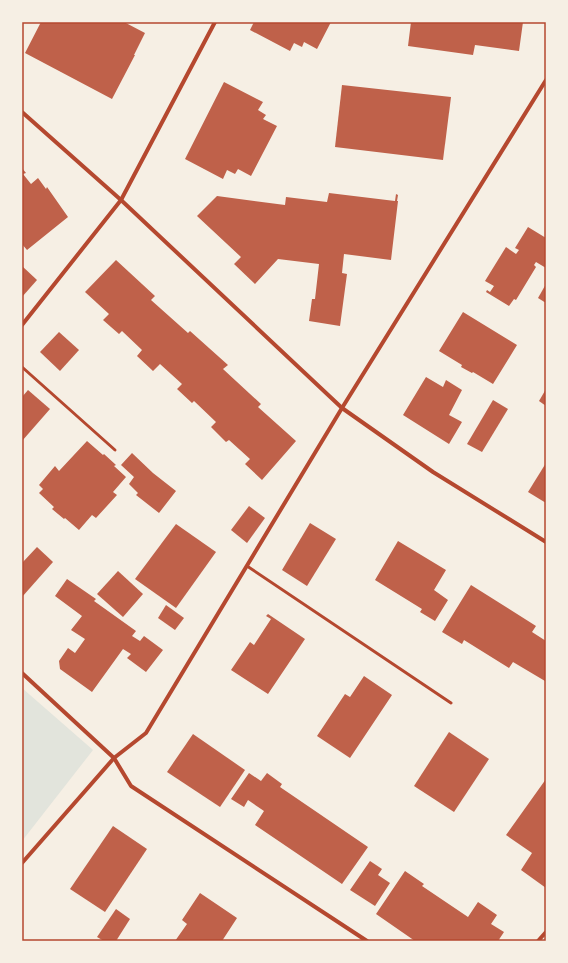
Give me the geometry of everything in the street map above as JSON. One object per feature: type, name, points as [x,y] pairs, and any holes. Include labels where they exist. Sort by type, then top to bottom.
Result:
[{"type":"street","points":[[22,325],[121,200],[215,22]]},
{"type":"street","points":[[22,863],[114,758],[146,733],[342,408],[546,80]]},
{"type":"street","points":[[22,112],[121,200],[342,408],[433,472],[546,542]]},
{"type":"street","points":[[22,674],[114,758],[131,786],[368,941]]},
{"type":"street","points":[[538,941],[546,932]]},
{"type":"lane","points":[[22,367],[115,450]]},
{"type":"lane","points":[[247,566],[451,703]]},
{"type":"shaded area","points":[[22,688],[93,750],[22,841]]},
{"type":"building","points":[[41,22],[124,22],[145,33],[112,99],[25,53]]},
{"type":"building","points":[[254,22],[331,22],[317,49],[304,42],[302,47],[294,43],[290,51],[250,30]]},
{"type":"building","points":[[411,22],[523,22],[519,51],[475,45],[473,55],[408,46]]},
{"type":"building","points":[[224,82],[263,102],[258,110],[266,115],[263,119],[277,126],[251,176],[238,169],[235,174],[227,170],[223,179],[185,159]]},
{"type":"building","points":[[342,85],[451,97],[443,160],[335,147]]},
{"type":"building","points":[[22,168],[26,173],[23,174],[31,184],[38,178],[46,189],[47,187],[68,217],[27,250],[22,244]]},
{"type":"building","points":[[329,193],[395,201],[396,194],[398,195],[391,260],[344,254],[342,273],[347,274],[340,326],[309,321],[312,299],[315,299],[319,264],[278,259],[255,284],[234,264],[241,257],[197,216],[217,196],[285,205],[286,197],[327,202]]},
{"type":"building","points":[[528,227],[546,238],[546,268],[536,262],[534,265],[536,267],[516,300],[514,299],[509,306],[486,292],[487,290],[490,292],[494,286],[485,281],[506,247],[516,254],[519,250],[515,248]]},
{"type":"building","points":[[116,260],[155,296],[151,300],[188,333],[190,331],[228,365],[223,369],[261,404],[258,407],[296,441],[262,480],[245,464],[250,459],[229,440],[226,442],[211,427],[216,422],[194,401],[192,403],[177,389],[182,384],[160,364],[153,371],[137,356],[142,350],[122,331],[119,334],[103,320],[109,314],[85,292]]},
{"type":"building","points":[[22,266],[37,280],[22,297]]},
{"type":"building","points":[[546,284],[546,303],[538,298]]},
{"type":"building","points":[[463,312],[517,345],[493,384],[473,372],[472,373],[461,367],[462,365],[439,351]]},
{"type":"building","points":[[59,332],[79,350],[60,371],[40,352]]},
{"type":"building","points":[[426,377],[443,387],[446,380],[462,390],[449,415],[462,422],[449,444],[403,415]]},
{"type":"building","points":[[546,389],[546,406],[539,401]]},
{"type":"building","points":[[28,390],[50,409],[22,441],[22,397]]},
{"type":"building","points":[[493,400],[508,409],[482,452],[467,444]]},
{"type":"building","points":[[87,441],[116,465],[114,466],[126,477],[113,492],[117,495],[96,518],[92,515],[79,530],[52,509],[54,507],[39,493],[43,489],[39,485],[55,466],[59,471]]},
{"type":"building","points":[[132,453],[153,473],[176,491],[159,513],[136,495],[138,493],[129,484],[134,477],[121,465]]},
{"type":"building","points":[[546,463],[546,503],[528,492]]},
{"type":"building","points":[[249,506],[265,518],[247,543],[231,530]]},
{"type":"building","points":[[310,523],[336,539],[307,586],[282,570]]},
{"type":"building","points":[[176,524],[216,552],[176,608],[135,579]]},
{"type":"building","points":[[398,541],[446,570],[434,590],[448,600],[435,621],[420,612],[422,609],[375,580]]},
{"type":"building","points":[[37,547],[53,562],[22,597],[22,563]]},
{"type":"building","points":[[118,571],[143,594],[123,617],[97,594]]},
{"type":"building","points":[[67,579],[96,599],[94,601],[136,631],[132,636],[140,641],[144,636],[163,650],[146,672],[127,658],[131,654],[123,649],[92,692],[60,669],[59,661],[68,648],[75,653],[85,639],[71,630],[82,616],[55,596]]},
{"type":"building","points":[[471,585],[536,626],[532,632],[546,641],[545,681],[513,662],[509,668],[464,640],[462,644],[442,632]]},
{"type":"building","points":[[166,605],[184,618],[175,630],[158,618]]},
{"type":"building","points":[[268,614],[305,639],[268,694],[231,670],[250,642],[254,645],[271,619],[266,616]]},
{"type":"building","points":[[364,676],[392,695],[350,758],[317,736],[345,694],[350,697]]},
{"type":"building","points":[[449,732],[489,759],[454,812],[414,786]]},
{"type":"building","points":[[193,734],[245,770],[220,807],[167,772]]},
{"type":"building","points":[[249,773],[261,781],[267,773],[282,784],[280,787],[368,847],[342,884],[255,825],[264,811],[248,800],[244,807],[231,799]]},
{"type":"building","points":[[546,779],[546,888],[521,870],[532,853],[506,835]]},
{"type":"building","points":[[113,826],[147,849],[105,912],[70,889]]},
{"type":"building","points":[[370,861],[382,869],[378,875],[390,883],[375,906],[350,890]]},
{"type":"building","points":[[405,871],[424,884],[422,886],[468,917],[478,902],[497,915],[491,924],[504,932],[498,941],[415,941],[376,914]]},
{"type":"building","points":[[200,893],[237,918],[222,941],[175,941],[187,924],[182,920]]},
{"type":"building","points":[[116,909],[130,919],[116,941],[104,941],[97,937]]}]
